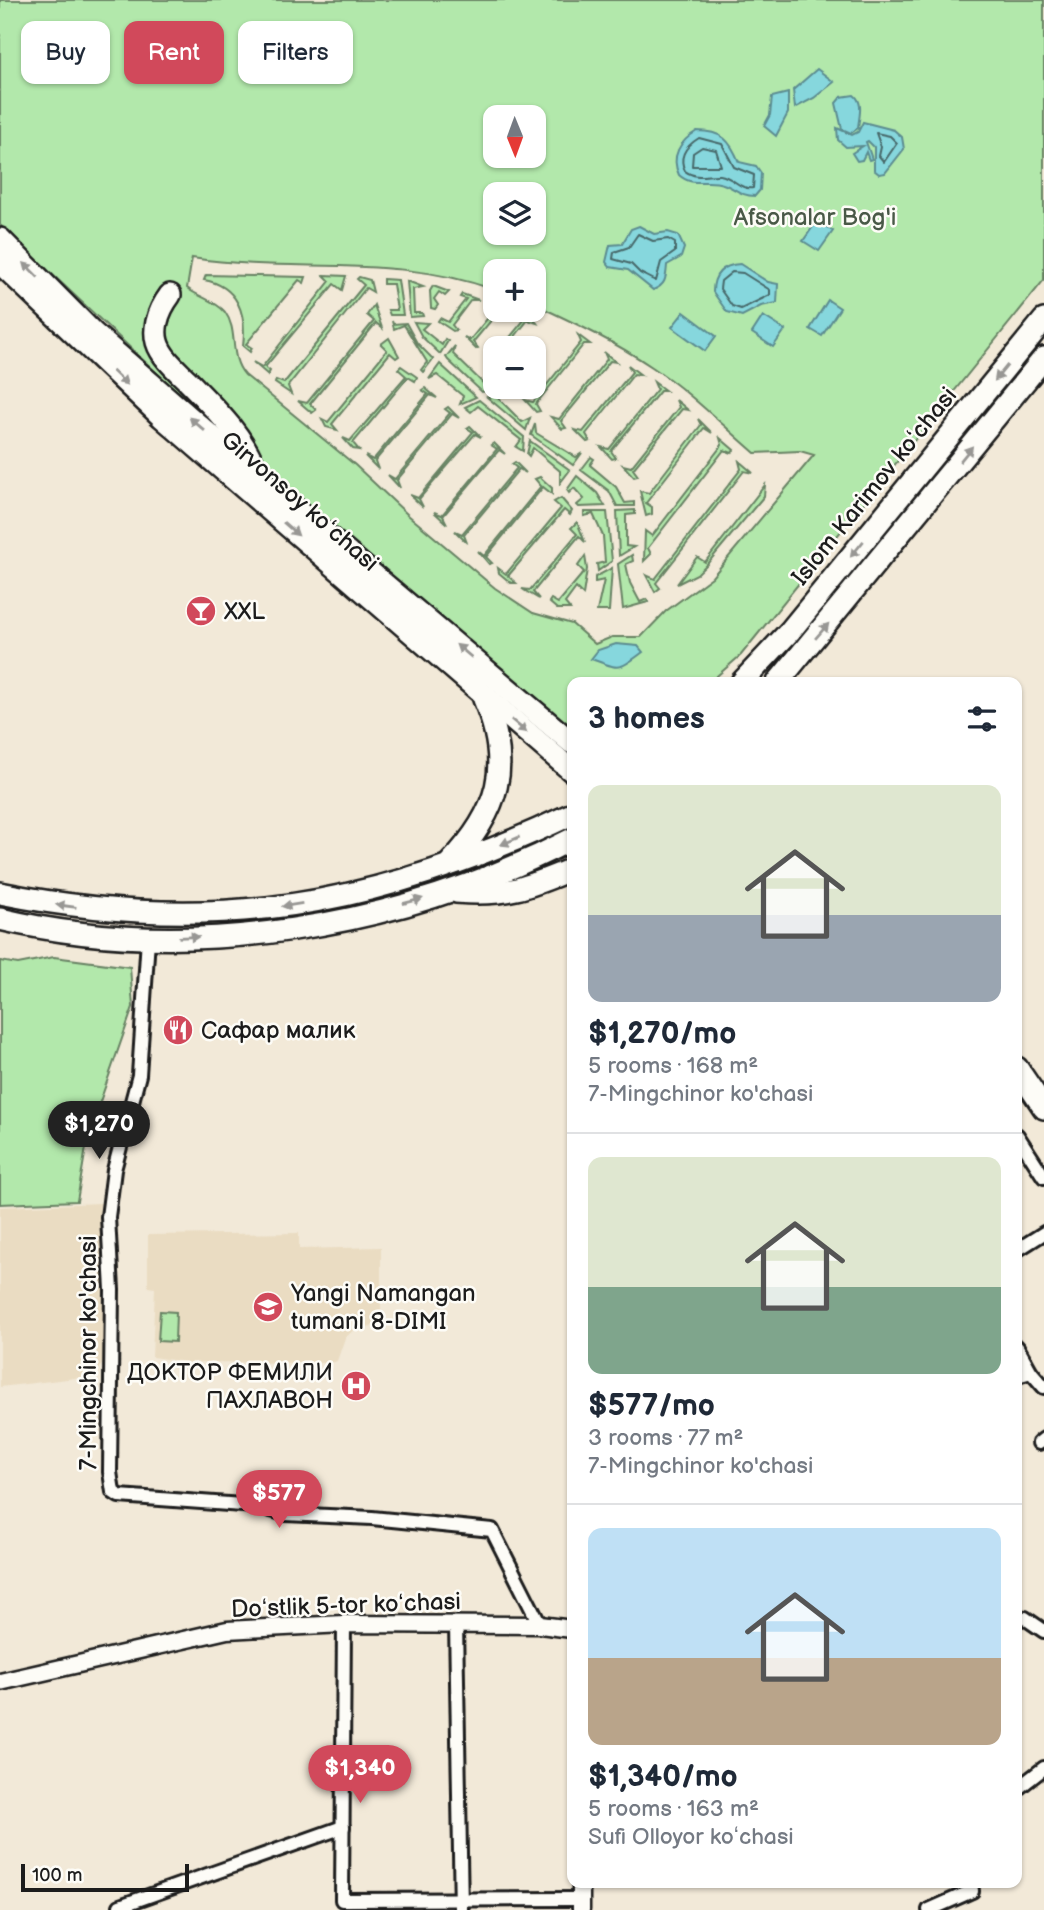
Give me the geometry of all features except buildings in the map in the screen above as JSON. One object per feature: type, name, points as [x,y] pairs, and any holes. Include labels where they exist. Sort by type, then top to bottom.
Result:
[{"type":"main road","name":"Girvonsoy koʻchasi","points":[[0,239],[93,333],[260,479],[567,739]]},
{"type":"main road","name":"Girvonsoy koʻchasi","points":[[0,263],[162,417],[567,767]]},
{"type":"main road","points":[[170,295],[159,313],[155,332],[161,351],[242,442],[260,479]]},
{"type":"main road","name":"Islom Karimov koʻchasi","points":[[747,677],[790,631],[1044,320]]},
{"type":"main road","name":"Islom Karimov koʻchasi","points":[[782,677],[1011,409],[1044,358]]},
{"type":"main road","points":[[446,868],[482,822],[497,788],[500,766],[498,744],[482,694]]},
{"type":"main road","points":[[0,893],[105,911],[169,914],[261,910],[340,898],[446,868],[567,816]]},
{"type":"main road","points":[[0,919],[55,929],[148,939],[282,930],[372,912],[450,892],[523,864],[567,842]]},
{"type":"main road","points":[[450,892],[492,895],[512,892],[567,871]]},
{"type":"main road","points":[[1022,1075],[1044,1108]]},
{"type":"street","name":"7-Mingchinor ko'chasi","points":[[148,939],[138,1075],[114,1170],[108,1217],[112,1290],[110,1472],[113,1492],[119,1496],[256,1506],[286,1514],[372,1518],[492,1530],[540,1625]]},
{"type":"street","points":[[1022,1143],[1044,1177]]},
{"type":"street","points":[[1022,1247],[1044,1233]]},
{"type":"street","points":[[1022,1356],[1044,1387]]},
{"type":"street","points":[[1022,1375],[1031,1372]]},
{"type":"street","points":[[1022,1618],[1044,1631]]},
{"type":"street","name":"Doʻstlik 5-tor koʻchasi","points":[[0,1682],[228,1630],[344,1624],[540,1625],[567,1628]]},
{"type":"street","points":[[344,1624],[342,1900],[461,1905],[581,1897]]},
{"type":"street","points":[[456,1624],[461,1905]]},
{"type":"street","points":[[1022,1785],[1044,1768]]},
{"type":"street","points":[[120,1908],[343,1827]]},
{"type":"street","points":[[929,1910],[963,1897],[972,1891],[972,1888]]},
{"type":"shaded area","points":[[101,1203],[106,1355],[98,1372],[84,1377],[0,1387],[0,1207]]},
{"type":"shaded area","name":"Yangi Namangan tumani 8-DIMI","points":[[299,1233],[299,1249],[381,1247],[381,1326],[357,1327],[345,1338],[337,1361],[331,1363],[186,1362],[152,1357],[155,1288],[148,1287],[148,1235]]},
{"type":"green space","name":"Afsonalar Bog'i","points":[[0,0],[1044,0],[1044,280],[741,655],[716,677],[567,677],[567,730],[175,390],[0,225]],"holes":[[[192,258],[381,268],[419,272],[483,287],[483,259],[546,259],[546,310],[609,341],[652,367],[755,453],[800,451],[814,455],[712,577],[666,611],[641,637],[612,637],[595,644],[572,624],[533,613],[495,588],[408,515],[355,465],[245,375],[237,360],[232,327],[225,312],[187,288]]]},
{"type":"green space","points":[[206,275],[306,277],[304,283],[299,280],[246,344],[252,348],[250,352],[243,346],[243,323],[238,303],[225,288],[204,280]]},
{"type":"green space","points":[[324,275],[346,276],[342,290],[334,284],[265,367],[270,371],[268,375],[253,362],[262,367],[330,281]]},
{"type":"green space","points":[[359,277],[370,280],[373,292],[366,288],[288,386],[291,394],[275,383],[276,380],[284,383],[364,285],[357,279]]},
{"type":"green space","points":[[383,279],[398,280],[403,315],[390,315],[388,310],[397,310],[393,284],[383,284]]},
{"type":"green space","points":[[407,281],[423,287],[413,289],[414,313],[422,313],[423,316],[410,317]]},
{"type":"green space","points":[[433,286],[449,292],[445,296],[439,292],[434,299],[438,305],[435,309],[431,308],[430,291]]},
{"type":"green space","points":[[462,294],[479,300],[471,300],[452,325],[456,330],[453,331],[438,321],[440,318],[448,322],[466,299],[460,297]]},
{"type":"green space","points":[[374,305],[382,328],[376,323],[310,404],[316,410],[312,413],[298,401],[307,403],[374,321],[367,315]]},
{"type":"green space","points":[[392,321],[393,324],[406,323],[417,343],[433,359],[423,372],[421,370],[427,362],[404,325],[394,329]]},
{"type":"green space","points":[[414,322],[428,323],[422,329],[442,345],[445,339],[448,341],[440,354],[422,337]]},
{"type":"green space","points":[[485,322],[490,322],[473,342],[478,348],[464,337],[470,340]]},
{"type":"green space","points":[[523,322],[526,322],[515,336],[511,336]]},
{"type":"green space","points":[[578,335],[590,344],[584,344],[546,392],[546,386],[581,342]]},
{"type":"green space","points":[[389,338],[399,356],[396,358],[390,353],[332,424],[337,430],[326,427],[322,419],[328,422],[387,350],[381,344]]},
{"type":"green space","points":[[455,346],[453,354],[483,383],[483,392],[482,392],[446,357]]},
{"type":"green space","points":[[604,352],[616,362],[610,361],[561,421],[566,428],[562,429],[551,417],[559,419],[607,359]]},
{"type":"green space","points":[[440,364],[476,397],[460,404],[463,396],[437,375],[429,379]]},
{"type":"green space","points":[[628,365],[641,375],[634,374],[586,434],[590,441],[587,442],[575,430],[583,432],[632,372]]},
{"type":"green space","points":[[401,366],[417,377],[415,381],[408,377],[353,443],[359,450],[353,449],[343,438],[350,441],[406,376],[398,369]]},
{"type":"green space","points":[[654,382],[666,391],[660,391],[611,451],[616,458],[612,459],[601,447],[609,449],[657,389]]},
{"type":"green space","points":[[425,388],[437,398],[430,395],[375,461],[378,469],[365,456],[373,460],[428,394],[422,390]]},
{"type":"green space","points":[[489,399],[499,399],[522,422],[530,418],[526,430]]},
{"type":"green space","points":[[540,399],[536,404],[540,411],[536,412],[525,400],[533,402]]},
{"type":"green space","points":[[479,400],[524,437],[523,451],[516,447],[521,440],[478,406],[471,412],[465,407]]},
{"type":"green space","points":[[676,400],[688,410],[682,409],[633,469],[638,476],[634,477],[623,465],[631,467],[679,407]]},
{"type":"green space","points":[[448,407],[459,418],[452,414],[397,480],[400,488],[388,475],[395,479],[450,413],[445,409]]},
{"type":"green space","points":[[698,419],[712,433],[704,428],[646,503],[652,507],[652,514],[646,516],[640,491],[649,493],[701,425]]},
{"type":"green space","points":[[535,424],[536,433],[576,457],[582,453],[573,465],[531,435]]},
{"type":"green space","points":[[470,426],[481,437],[475,434],[419,499],[423,507],[410,495],[418,498],[473,432],[467,428]]},
{"type":"green space","points":[[720,438],[734,450],[732,453],[724,450],[648,548],[651,554],[644,561],[645,531],[652,536],[722,445]]},
{"type":"green space","points":[[530,441],[570,470],[560,483],[560,471],[533,448],[529,456],[527,454]]},
{"type":"green space","points":[[494,443],[505,454],[499,450],[443,516],[447,524],[434,512],[442,515],[497,449],[491,445]]},
{"type":"green space","points":[[591,457],[594,459],[590,465],[616,487],[625,503],[634,502],[634,506],[617,506],[609,491],[581,470]]},
{"type":"green space","points":[[739,461],[753,473],[744,471],[656,583],[660,588],[655,592],[646,575],[655,579],[741,469]]},
{"type":"green space","points":[[515,462],[526,473],[519,469],[464,535],[467,543],[455,531],[462,534],[517,468],[512,464]]},
{"type":"green space","points":[[577,476],[597,493],[605,506],[577,505],[584,499],[574,488],[569,493],[567,490]]},
{"type":"green space","points":[[540,477],[552,488],[552,494],[543,487],[486,557],[492,563],[489,564],[478,551],[484,556],[541,486],[535,479]]},
{"type":"green space","points":[[765,485],[764,496],[707,564],[697,574],[677,584],[697,557],[705,562]]},
{"type":"green space","points":[[561,498],[572,511],[570,515],[564,510],[508,576],[516,583],[511,583],[499,573],[498,568],[506,574],[561,508],[554,502]]},
{"type":"green space","points":[[635,510],[635,514],[626,515],[626,546],[634,547],[619,556],[617,511]]},
{"type":"green space","points":[[584,512],[607,512],[612,561],[598,571],[597,564],[605,562],[603,536],[593,514],[584,516]]},
{"type":"green space","points":[[577,522],[585,542],[579,536],[533,592],[539,599],[522,589],[530,590],[577,534],[571,528]]},
{"type":"green space","points":[[632,555],[633,561],[626,564],[630,583],[640,602],[647,599],[648,602],[623,609],[618,564]]},
{"type":"green space","points":[[585,556],[587,569],[583,595],[576,588],[565,603],[570,609],[557,609],[549,602],[551,599],[558,603],[584,572],[578,566]]},
{"type":"green space","points":[[612,568],[609,611],[597,611],[604,580],[595,582],[595,577]]},
{"type":"green space","points":[[54,957],[130,967],[133,1007],[88,1136],[77,1201],[0,1204],[0,961],[18,964]]},
{"type":"green space","points":[[160,1311],[176,1312],[175,1342],[158,1341]]},
{"type":"water","points":[[817,69],[834,82],[814,98],[795,108],[793,90]]},
{"type":"water","points":[[788,93],[788,113],[776,136],[764,126],[770,115],[772,97]]},
{"type":"water","points":[[854,95],[859,102],[860,114],[858,128],[851,133],[842,129],[836,103],[841,97]]},
{"type":"water","points":[[863,122],[894,130],[902,137],[904,149],[885,173],[879,174],[874,170],[874,147],[868,141],[866,142],[872,159],[869,160],[866,152],[862,160],[857,161],[852,153],[863,146],[846,147],[838,140],[837,128],[852,135],[858,132]]},
{"type":"water","points":[[697,131],[719,135],[732,148],[739,162],[756,166],[761,173],[760,190],[755,196],[746,195],[723,184],[690,181],[679,175],[676,168],[678,150],[686,139]]},
{"type":"water","points":[[817,221],[833,231],[819,251],[803,241]]},
{"type":"water","points":[[639,226],[654,234],[668,232],[678,235],[684,248],[681,257],[667,265],[663,283],[653,290],[628,270],[610,267],[606,262],[610,245],[622,244],[631,229]]},
{"type":"water","points":[[740,264],[768,282],[778,284],[777,303],[761,306],[742,316],[727,312],[713,292],[715,280],[728,266]]},
{"type":"water","points":[[828,300],[840,308],[822,336],[810,329]]},
{"type":"water","points":[[684,312],[716,336],[705,351],[672,327]]},
{"type":"water","points":[[763,316],[785,330],[773,347],[752,333]]},
{"type":"water","points":[[616,644],[638,646],[643,652],[617,667],[591,659],[598,650]]},
{"type":"place","name":"XXL","points":[[201,611]]},
{"type":"place","name":"Сафар малик","points":[[178,1030]]},
{"type":"place","name":"Yangi Namangan tumani 8-DIMI","points":[[268,1307]]},
{"type":"place","name":"ДОКТОР ФЕМИЛИ ПАХЛАВОН","points":[[356,1386]]}]
